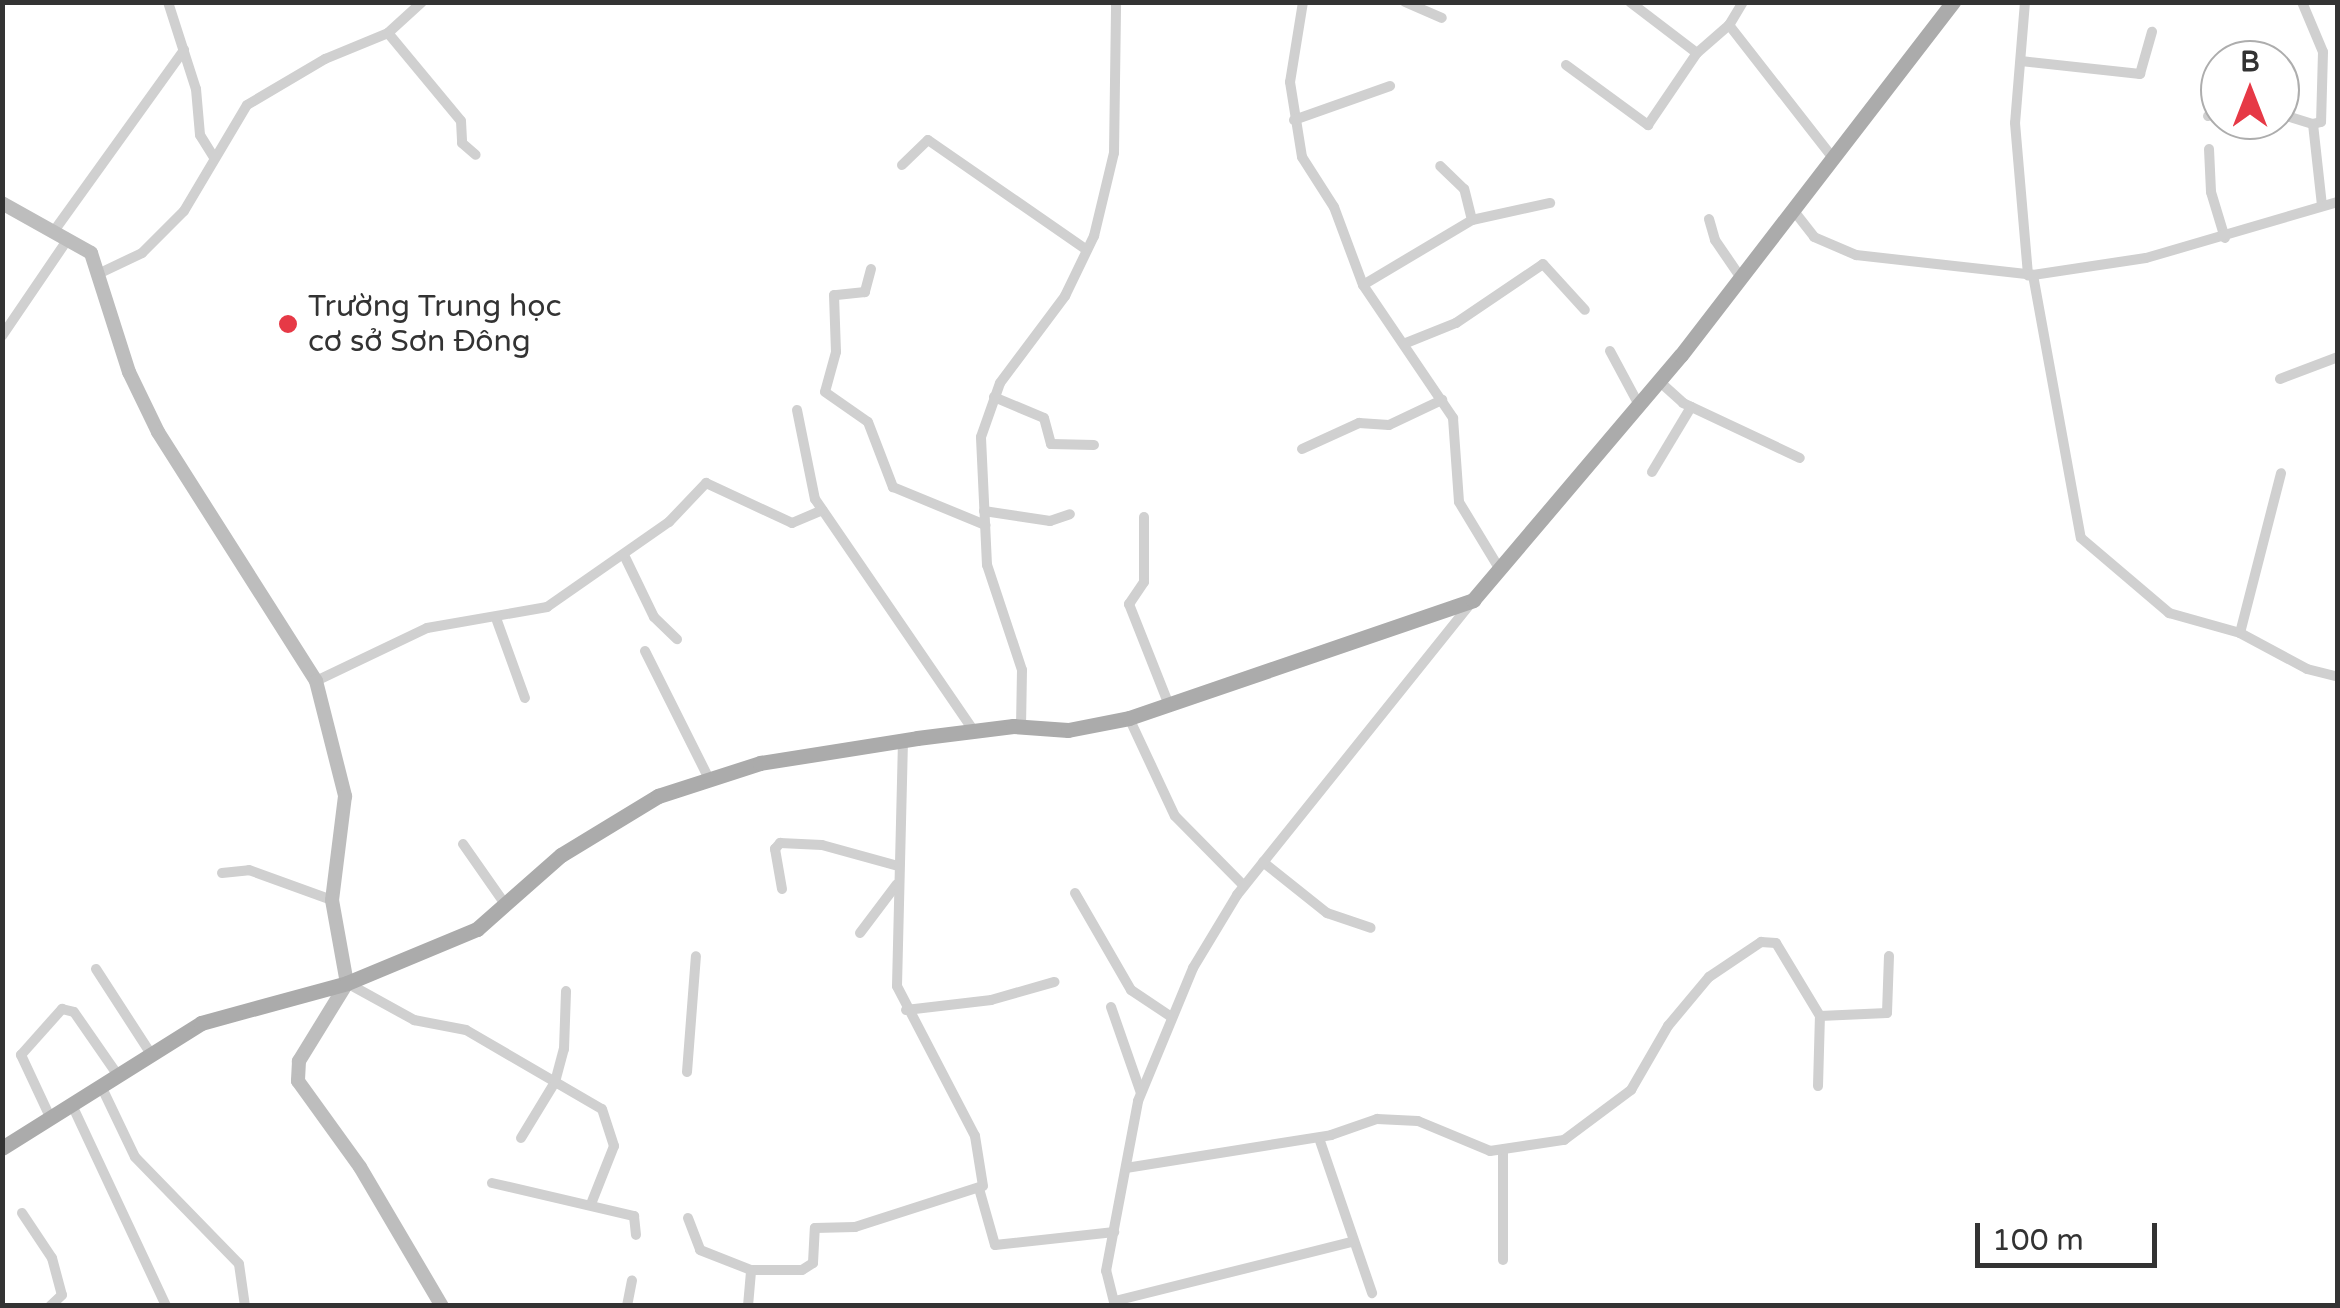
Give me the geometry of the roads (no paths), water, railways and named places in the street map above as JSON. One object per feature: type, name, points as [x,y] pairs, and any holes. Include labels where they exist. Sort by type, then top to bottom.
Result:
[{"type":"main road","points":[[2,1148],[201,1023],[347,983],[477,929],[561,856],[642,806],[760,763],[974,731],[1021,727],[1068,730],[1129,718],[1473,600],[1660,382],[1953,2]]},
{"type":"street","points":[[98,274],[159,239],[195,198],[233,122],[265,90],[388,33],[422,2]]},
{"type":"street","points":[[1021,727],[1022,670],[992,585],[981,437],[994,396],[1065,296],[1088,250],[1114,153],[1116,2]]},
{"type":"street","points":[[1303,2],[1291,62],[1294,120],[1302,157],[1334,207],[1363,284],[1406,343],[1455,426],[1459,502],[1499,568]]},
{"type":"street","points":[[1405,2],[1442,18]]},
{"type":"street","points":[[1630,2],[1697,53]]},
{"type":"street","points":[[1566,65],[1648,124],[1697,53],[1729,25],[1743,2]]},
{"type":"street","points":[[2025,2],[2017,198],[2081,538],[2169,612],[2240,633],[2307,669],[2338,677]]},
{"type":"street","points":[[2300,120],[2321,122],[2322,52],[2302,2]]},
{"type":"street","points":[[171,4],[200,135],[214,156]]},
{"type":"street","points":[[1729,25],[1833,158]]},
{"type":"street","points":[[2021,60],[2140,74],[2152,32]]},
{"type":"street","points":[[388,33],[461,121],[462,142],[476,155]]},
{"type":"street","points":[[54,231],[184,50]]},
{"type":"street","points":[[1294,120],[1390,86]]},
{"type":"street","points":[[2313,124],[2322,206]]},
{"type":"street","points":[[902,165],[928,140],[1088,250]]},
{"type":"street","points":[[2209,149],[2211,192],[2226,238]]},
{"type":"street","points":[[1440,166],[1464,189],[1472,220]]},
{"type":"street","points":[[1363,284],[1472,220],[1550,202]]},
{"type":"street","points":[[1794,212],[1814,237],[1856,255],[2031,275],[2226,238],[2338,202]]},
{"type":"street","points":[[2,203],[91,253],[129,372],[158,432],[316,681],[346,796],[332,900],[347,983],[299,1061],[298,1082],[369,1181],[442,1306]]},
{"type":"street","points":[[1709,219],[1715,240],[1741,278]]},
{"type":"street","points":[[2,336],[68,238]]},
{"type":"street","points":[[1406,343],[1456,323],[1543,264],[1585,310]]},
{"type":"street","points":[[871,269],[865,292],[834,295],[836,352],[825,392],[868,422],[894,487],[985,525]]},
{"type":"street","points":[[1610,351],[1639,405]]},
{"type":"street","points":[[2280,379],[2338,357]]},
{"type":"street","points":[[1660,382],[1691,407],[1800,458]]},
{"type":"street","points":[[994,396],[1044,418],[1050,444],[1094,445]]},
{"type":"street","points":[[1302,449],[1360,424],[1389,426],[1442,400]]},
{"type":"street","points":[[1652,472],[1691,407]]},
{"type":"street","points":[[797,410],[810,484],[822,510],[974,731]]},
{"type":"street","points":[[2240,633],[2281,474]]},
{"type":"street","points":[[316,681],[426,628],[547,607],[624,555],[706,483],[767,506],[792,523],[822,510]]},
{"type":"street","points":[[984,510],[1050,521],[1070,514]]},
{"type":"street","points":[[1144,517],[1144,582],[1128,604],[1170,705]]},
{"type":"street","points":[[624,555],[654,617],[676,639]]},
{"type":"street","points":[[1351,1242],[1115,1303],[1106,1271],[1142,1093],[1170,1016],[1244,886],[1473,600]]},
{"type":"street","points":[[496,618],[526,698]]},
{"type":"street","points":[[645,651],[710,781]]},
{"type":"street","points":[[1129,718],[1176,816],[1244,886]]},
{"type":"street","points":[[903,740],[896,972],[906,1010],[975,1136],[984,1166],[980,1192],[995,1246],[1114,1232]]},
{"type":"street","points":[[782,889],[775,849],[780,843],[822,845],[898,866]]},
{"type":"street","points":[[463,844],[505,904]]},
{"type":"street","points":[[1263,862],[1327,913],[1370,928]]},
{"type":"street","points":[[222,873],[249,870],[332,900]]},
{"type":"street","points":[[860,934],[898,884]]},
{"type":"street","points":[[1075,893],[1131,990],[1170,1016]]},
{"type":"street","points":[[1126,1168],[1319,1138],[1357,1122],[1418,1121],[1503,1151],[1564,1140],[1631,1090],[1668,1026],[1709,977],[1761,942],[1776,943],[1820,1016],[1818,1086]]},
{"type":"street","points":[[687,1072],[696,956]]},
{"type":"street","points":[[1820,1016],[1886,1013],[1889,956]]},
{"type":"street","points":[[96,969],[151,1054]]},
{"type":"street","points":[[906,1010],[991,1000],[1054,982]]},
{"type":"street","points":[[347,983],[414,1020],[466,1030],[602,1109],[614,1146],[591,1204]]},
{"type":"street","points":[[521,1138],[554,1082],[564,1048],[566,991]]},
{"type":"street","points":[[1111,1007],[1142,1093]]},
{"type":"street","points":[[51,1119],[21,1055],[62,1009],[74,1012],[119,1077]]},
{"type":"street","points":[[102,1088],[136,1157],[239,1264],[245,1306]]},
{"type":"street","points":[[72,1105],[166,1306]]},
{"type":"street","points":[[1319,1138],[1351,1242],[1372,1293]]},
{"type":"street","points":[[1503,1151],[1503,1260]]},
{"type":"street","points":[[492,1183],[637,1218],[636,1235]]},
{"type":"street","points":[[688,1218],[700,1250],[751,1270],[810,1268],[815,1228],[855,1227],[956,1192],[980,1192]]},
{"type":"street","points":[[22,1214],[57,1272],[62,1296],[50,1306]]},
{"type":"street","points":[[748,1306],[751,1270]]},
{"type":"street","points":[[628,1306],[632,1280]]},
{"type":"place","name":"Trường Trung học cơ sở Sơn Đông","points":[[288,324]]}]
